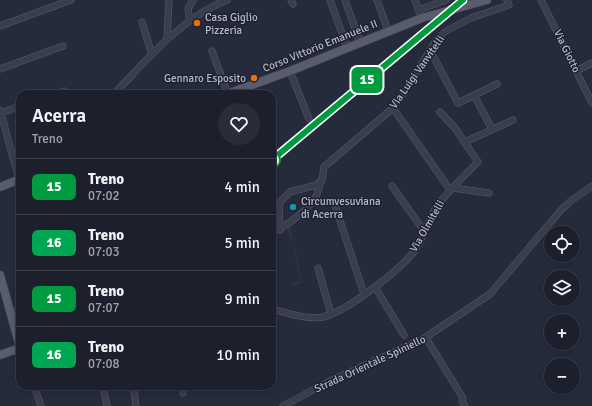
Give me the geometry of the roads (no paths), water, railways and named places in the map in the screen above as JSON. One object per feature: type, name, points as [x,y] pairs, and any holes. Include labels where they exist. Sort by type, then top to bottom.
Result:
[{"type":"main road","name":"Corso Vittorio Emanuele II","points":[[239,90],[360,42],[420,14],[487,0]]},
{"type":"main road","points":[[0,187],[16,181]]},
{"type":"main road","points":[[0,278],[16,334]]},
{"type":"main road","points":[[0,355],[16,349]]},
{"type":"street","points":[[0,26],[71,0]]},
{"type":"street","points":[[167,39],[169,0]]},
{"type":"street","points":[[190,20],[188,9],[193,0]]},
{"type":"street","points":[[118,90],[167,39],[190,20],[227,0]]},
{"type":"street","points":[[330,0],[347,47]]},
{"type":"street","points":[[345,0],[360,42]]},
{"type":"street","points":[[377,0],[388,30]]},
{"type":"street","points":[[415,0],[420,14],[446,0]]},
{"type":"street","name":"Via Luigi Vanvitelli","points":[[276,231],[280,230],[312,202],[322,180],[324,167],[393,108],[436,40],[446,31],[471,18],[508,5],[507,0]]},
{"type":"street","name":"Via Giotto","points":[[541,0],[592,103]]},
{"type":"street","points":[[142,22],[152,55]]},
{"type":"street","points":[[0,69],[63,46]]},
{"type":"street","points":[[430,50],[458,103],[497,84]]},
{"type":"street","points":[[212,51],[227,90]]},
{"type":"street","points":[[576,71],[592,63]]},
{"type":"street","points":[[290,71],[309,119]]},
{"type":"street","points":[[474,95],[492,129]]},
{"type":"street","points":[[16,107],[0,111],[16,165]]},
{"type":"street","points":[[393,108],[452,189],[489,193]]},
{"type":"street","name":"Via Olmitelli","points":[[276,310],[313,317],[323,317],[331,314],[348,306],[375,287],[409,258],[417,247],[436,208],[478,162],[455,128],[440,112]]},
{"type":"street","points":[[465,142],[513,120]]},
{"type":"street","points":[[280,230],[279,206],[281,201],[290,192],[316,185],[322,180]]},
{"type":"street","points":[[392,186],[424,231]]},
{"type":"street","name":"Strada Orientale Spiniello","points":[[283,406],[330,381],[426,338],[490,294],[561,210],[592,186]]},
{"type":"street","points":[[334,202],[364,294]]},
{"type":"street","points":[[318,268],[331,314]]},
{"type":"street","points":[[375,287],[404,335]]},
{"type":"street","points":[[10,312],[16,311]]},
{"type":"street","points":[[426,338],[463,398],[462,401],[465,406]]},
{"type":"street","points":[[36,390],[39,405]]},
{"type":"street","points":[[104,390],[107,406]]},
{"type":"street","points":[[134,390],[136,406]]},
{"type":"train","name":"15","points":[[276,157],[463,0]]},
{"type":"place","name":"Casa Giglio Pizzeria","points":[[197,23]]},
{"type":"place","name":"Gennaro Esposito","points":[[254,78]]},
{"type":"place","name":"Circumvesuviana di Acerra","points":[[293,207]]}]
